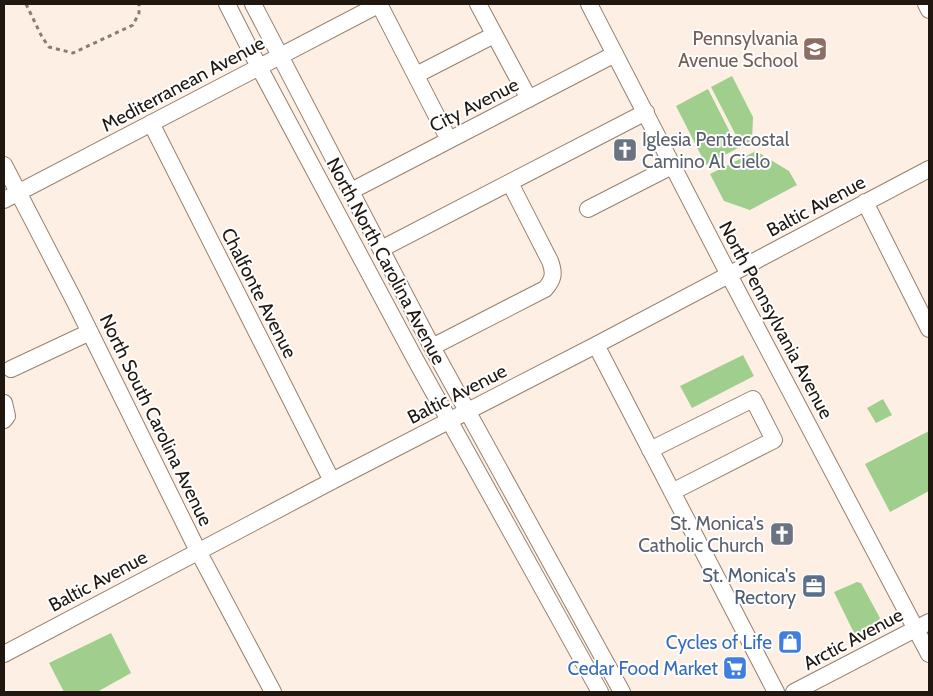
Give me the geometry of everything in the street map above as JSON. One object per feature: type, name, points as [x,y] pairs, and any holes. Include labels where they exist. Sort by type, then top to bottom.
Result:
[{"type":"street","name":"North North Carolina Avenue","points":[[227,4],[258,67],[600,692]]},
{"type":"street","name":"North North Carolina Avenue","points":[[253,4],[432,347],[622,692]]},
{"type":"street","name":"Mediterranean Avenue","points":[[11,196],[380,4]]},
{"type":"street","points":[[380,4],[449,140]]},
{"type":"street","points":[[478,4],[529,99]]},
{"type":"street","name":"North Pennsylvania Avenue","points":[[589,4],[729,275],[923,625],[929,654]]},
{"type":"street","points":[[926,4],[929,10]]},
{"type":"street","points":[[416,75],[494,35]]},
{"type":"street","name":"City Avenue","points":[[351,191],[615,54]]},
{"type":"street","points":[[381,249],[646,112]]},
{"type":"street","name":"Chalfonte Avenue","points":[[151,123],[332,481]]},
{"type":"street","name":"North South Carolina Avenue","points":[[4,165],[11,196],[90,332],[198,551],[274,692]]},
{"type":"street","points":[[588,209],[672,166]]},
{"type":"street","name":"Baltic Avenue","points":[[4,654],[929,169]]},
{"type":"street","points":[[432,347],[545,289],[552,281],[554,271],[550,261],[510,183]]},
{"type":"street","points":[[864,202],[929,329]]},
{"type":"street","points":[[11,369],[90,332]]},
{"type":"street","points":[[596,345],[776,692]]},
{"type":"street","points":[[650,450],[753,399],[774,440],[672,492]]},
{"type":"street","points":[[4,402],[7,416],[4,420]]},
{"type":"street","name":"Arctic Avenue","points":[[794,692],[923,625]]},
{"type":"path","points":[[26,4],[49,47],[73,53],[133,25],[139,13],[139,4]]},
{"type":"green space","points":[[732,76],[753,117],[752,142],[742,147],[711,87]]},
{"type":"green space","points":[[708,89],[738,148],[706,165],[676,106]]},
{"type":"green space","points":[[756,151],[789,171],[797,185],[750,210],[724,201],[710,174]]},
{"type":"green space","points":[[743,355],[754,376],[692,408],[680,386]]},
{"type":"green space","points":[[883,399],[892,415],[876,423],[867,408]]},
{"type":"green space","points":[[929,431],[929,491],[890,512],[865,464]]},
{"type":"green space","points":[[857,582],[861,583],[880,618],[876,625],[855,635],[834,592]]},
{"type":"green space","points":[[111,633],[131,673],[97,692],[64,692],[49,663]]},
{"type":"place","name":"Pennsylvania Avenue School","points":[[815,49]]},
{"type":"place","name":"Iglesia Pentecostal Camino Al Cielo","points":[[625,150]]},
{"type":"place","name":"St. Monica's Catholic Church","points":[[782,534]]},
{"type":"place","name":"St. Monica's Rectory","points":[[814,586]]},
{"type":"place","name":"Cycles of Life","points":[[790,642]]},
{"type":"place","name":"Cedar Food Market","points":[[735,668]]}]
